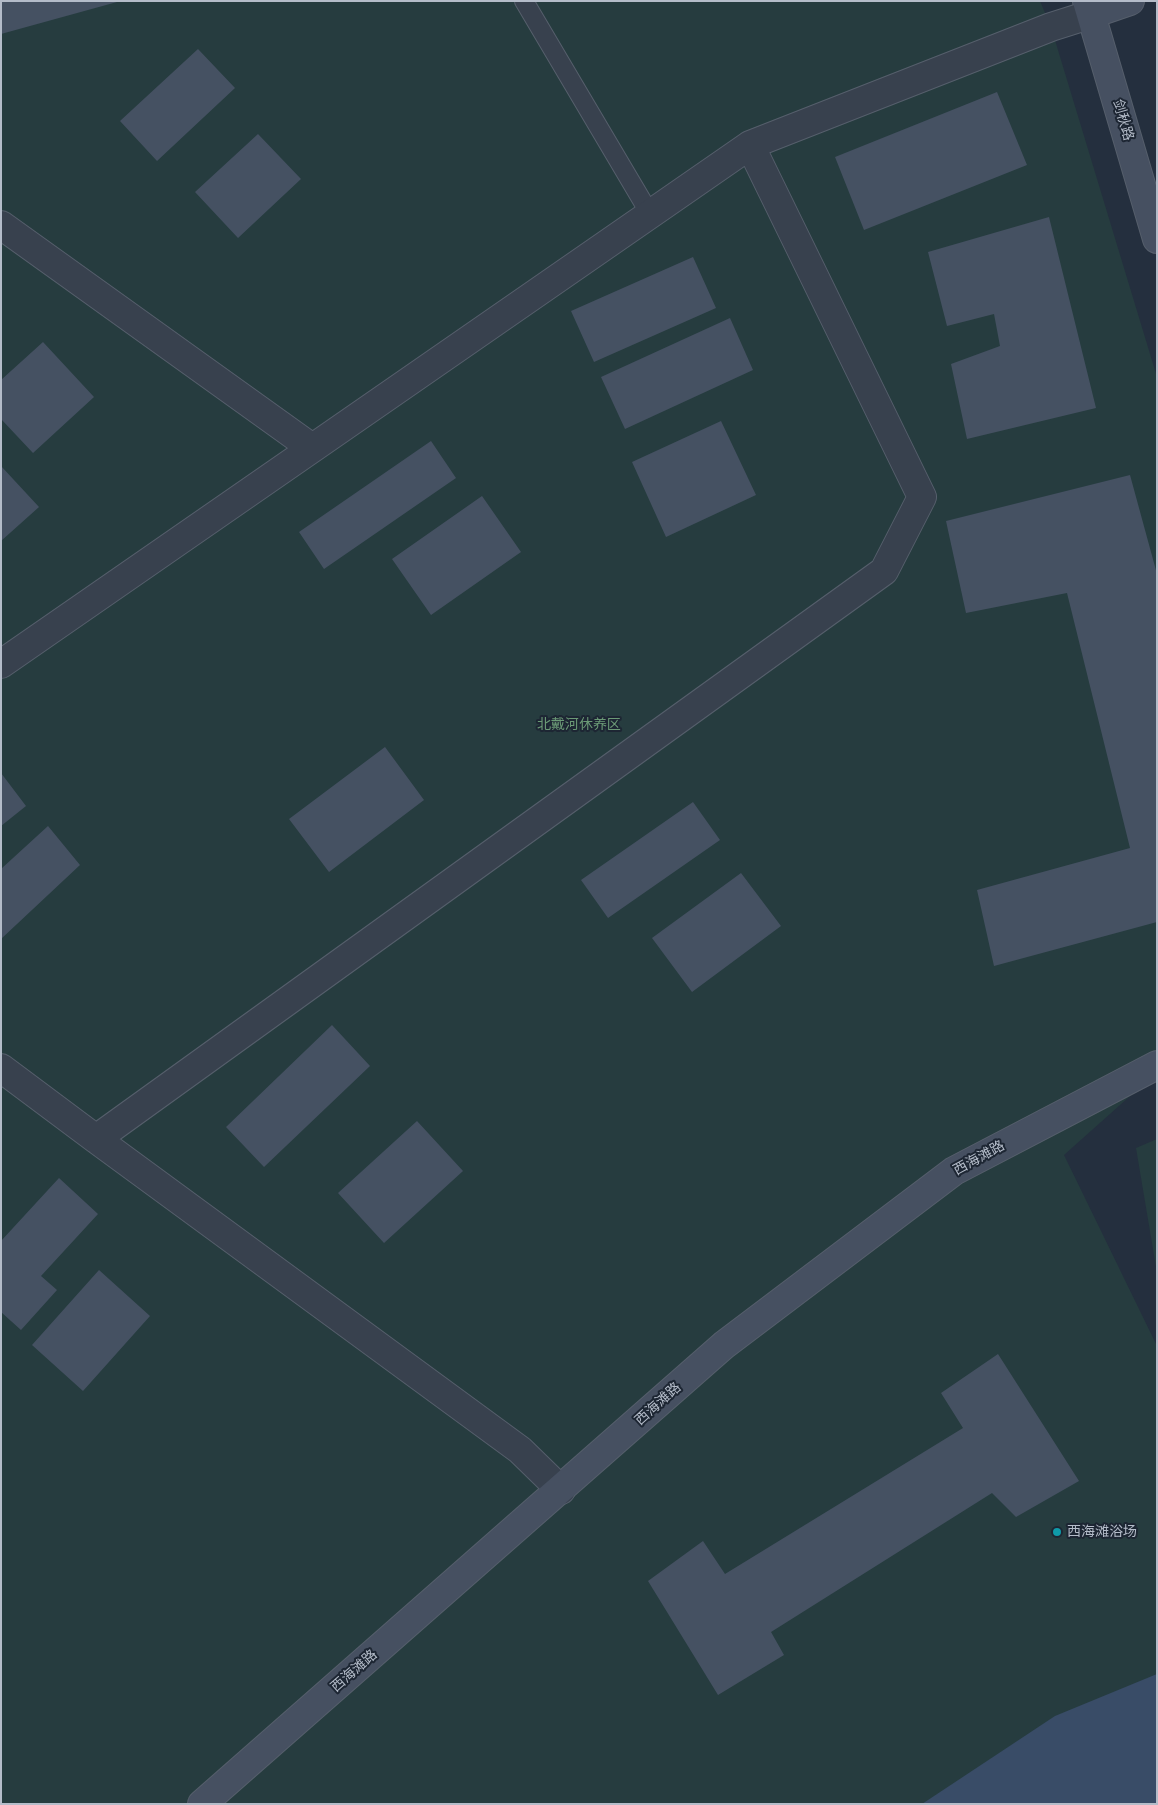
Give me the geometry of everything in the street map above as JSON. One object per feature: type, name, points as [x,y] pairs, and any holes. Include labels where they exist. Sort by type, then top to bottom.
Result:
[{"type":"main road","points":[[1090,8],[1130,1]]},
{"type":"main road","name":"剑秋路","points":[[1090,8],[1157,239]]},
{"type":"main road","name":"西海滩路","points":[[202,1804],[724,1345],[954,1170],[1157,1065]]},
{"type":"street","points":[[1,664],[750,145],[1051,27],[1090,8]]},
{"type":"street","points":[[96,1139],[884,571],[922,497],[750,145]]},
{"type":"street","points":[[1,225],[312,448]]},
{"type":"street","points":[[1,1068],[520,1450],[561,1490]]},
{"type":"lane","points":[[524,1],[650,214]]},
{"type":"green space","name":"北戴河休养区","points":[[1,1],[1040,1],[1051,27],[1157,377],[1157,1072],[1064,1155],[1157,1346],[1157,1804],[1,1804]]},
{"type":"green space","points":[[1157,1139],[1157,1273],[1136,1148]]},
{"type":"water","points":[[1157,1674],[1157,1804],[922,1804],[1055,1716]]},
{"type":"building","points":[[1,1],[116,1],[117,2],[1,34]]},
{"type":"building","points":[[198,49],[235,88],[157,161],[120,121]]},
{"type":"building","points":[[997,92],[1027,165],[864,230],[835,157]]},
{"type":"building","points":[[258,134],[301,179],[238,238],[195,192]]},
{"type":"building","points":[[1049,217],[1096,408],[967,439],[951,364],[1000,346],[994,314],[947,326],[928,252]]},
{"type":"building","points":[[693,257],[716,308],[594,362],[571,311]]},
{"type":"building","points":[[730,318],[753,370],[625,429],[601,377]]},
{"type":"building","points":[[43,342],[94,397],[33,453],[1,419],[1,380]]},
{"type":"building","points":[[721,421],[756,495],[666,537],[632,462]]},
{"type":"building","points":[[431,441],[456,478],[324,569],[299,532]]},
{"type":"building","points":[[1,466],[39,507],[1,541]]},
{"type":"building","points":[[1130,475],[1157,574],[1157,922],[994,966],[977,890],[1130,848],[1067,593],[966,613],[946,521]]},
{"type":"building","points":[[482,496],[521,552],[431,615],[392,559]]},
{"type":"building","points":[[385,747],[424,800],[329,872],[289,819]]},
{"type":"building","points":[[1,773],[26,806],[1,826]]},
{"type":"building","points":[[693,802],[720,840],[608,918],[581,880]]},
{"type":"building","points":[[48,826],[80,865],[1,939],[1,869]]},
{"type":"building","points":[[741,873],[781,926],[692,992],[652,938]]},
{"type":"building","points":[[332,1025],[370,1066],[264,1167],[226,1127]]},
{"type":"building","points":[[417,1121],[463,1171],[384,1243],[338,1193]]},
{"type":"building","points":[[59,1178],[98,1214],[41,1276],[57,1290],[21,1330],[1,1312],[1,1241]]},
{"type":"building","points":[[99,1270],[150,1316],[83,1391],[32,1345]]},
{"type":"building","points":[[998,1354],[1079,1481],[1016,1517],[992,1493],[771,1632],[784,1655],[718,1695],[648,1581],[703,1541],[725,1574],[963,1428],[941,1393]]},
{"type":"place","name":"西海滩浴场","points":[[1057,1532]]}]
